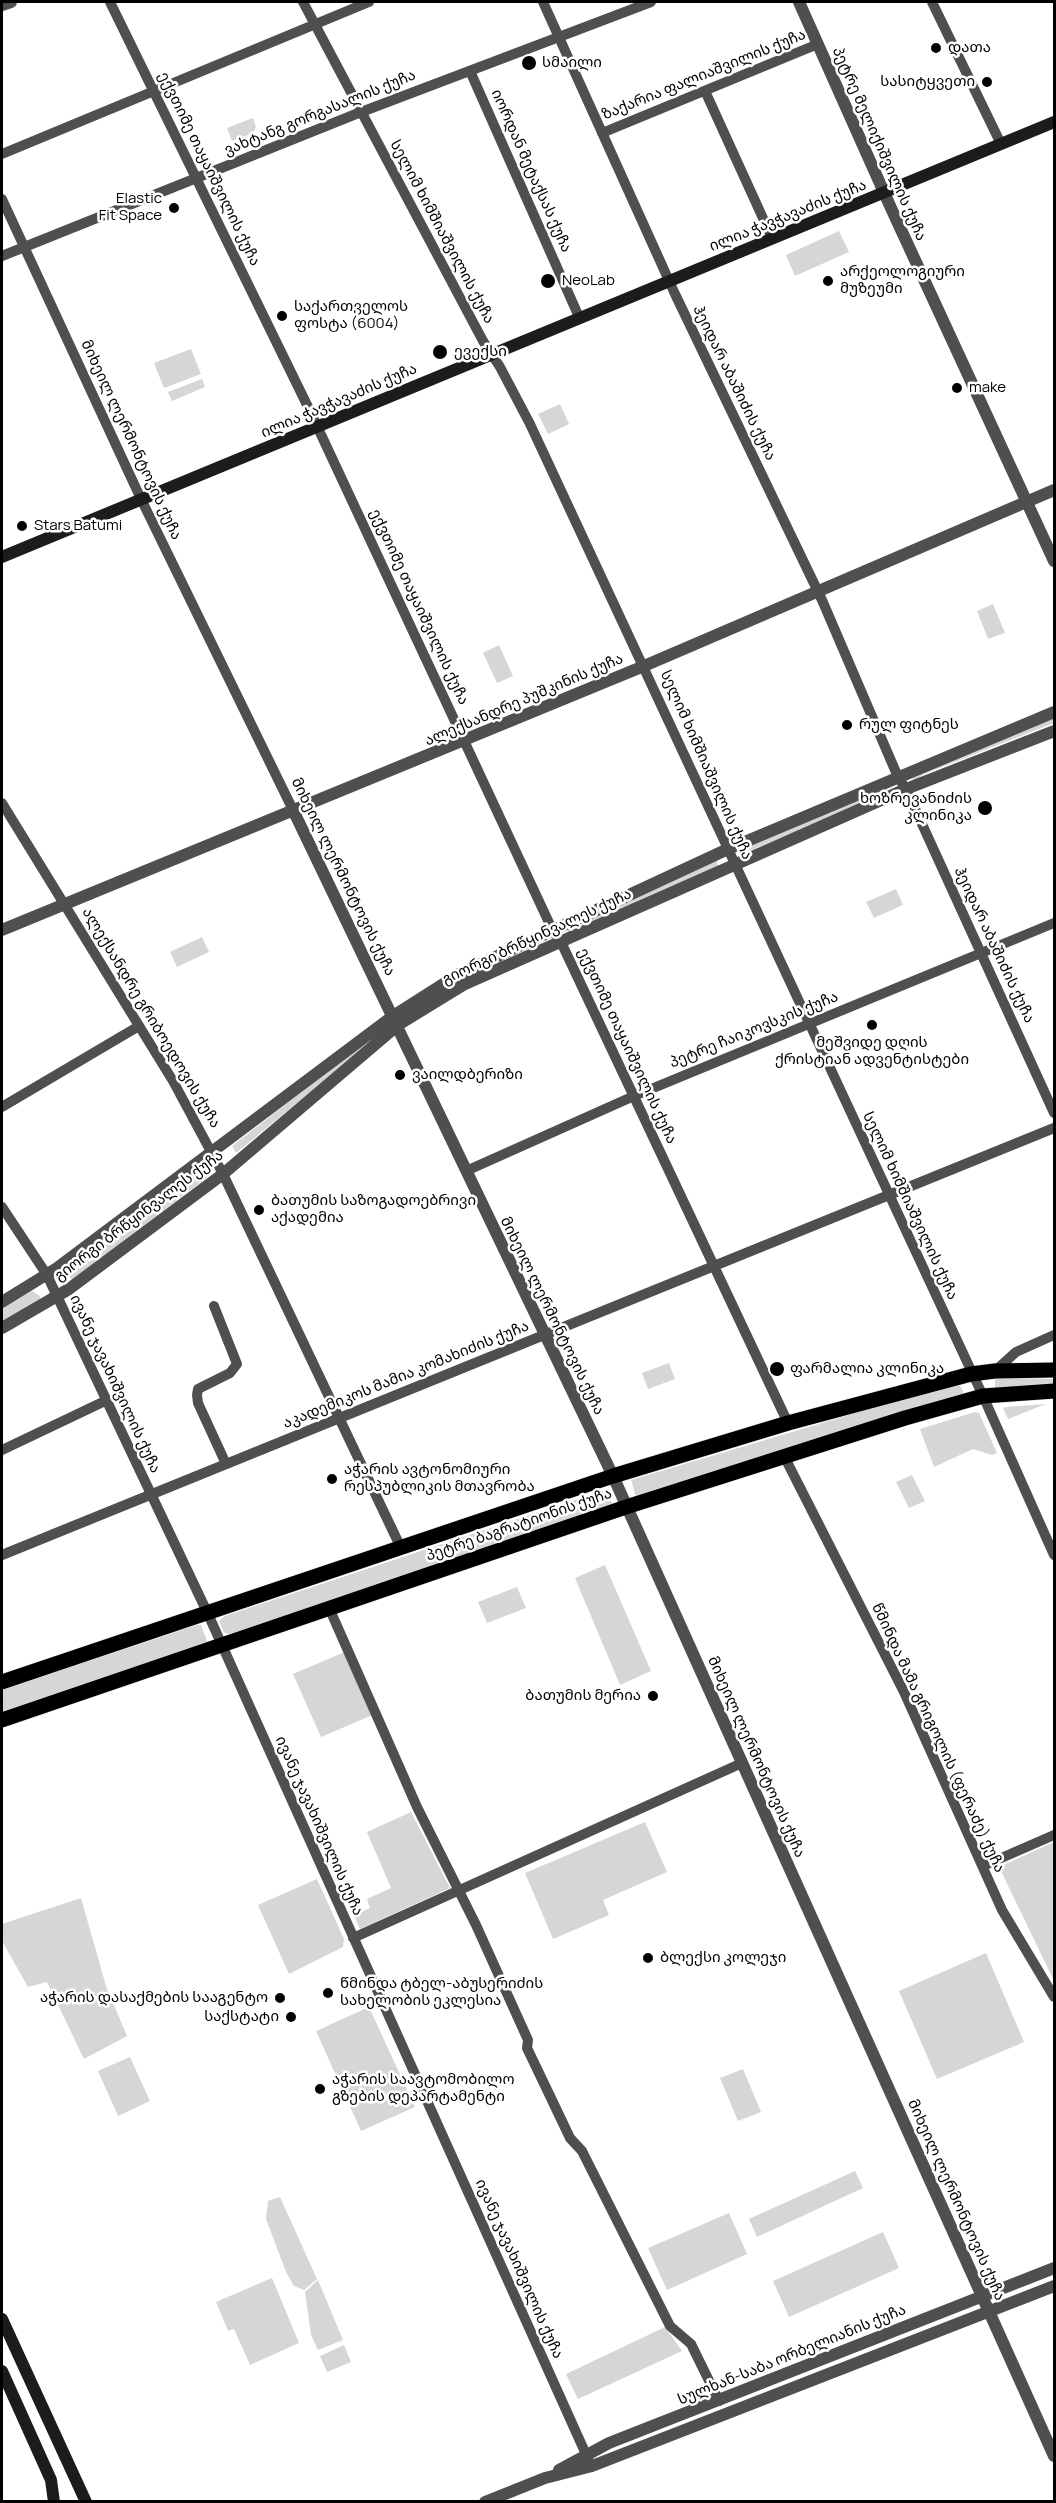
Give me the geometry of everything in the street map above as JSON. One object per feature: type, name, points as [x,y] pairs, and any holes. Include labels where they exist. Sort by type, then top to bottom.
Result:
[{"type":"main road","name":"ილია ჭავჭავაძის ქუჩა","points":[[2,557],[1054,122]]},
{"type":"main road","name":"პეტრე ბაგრატიონის ქუჩა","points":[[2,1683],[613,1476],[788,1423],[971,1374],[995,1371],[1054,1370]]},
{"type":"main road","name":"პეტრე ბაგრატიონის ქუჩა","points":[[2,1720],[222,1647],[626,1507],[784,1456],[983,1396],[1054,1391]]},
{"type":"main road","points":[[2,2319],[86,2502]]},
{"type":"main road","points":[[2,2371],[51,2480],[54,2502]]},
{"type":"street","points":[[2,5],[10,2]]},
{"type":"street","name":"ექვთიმე თაყაიშვილის ქუჩა","points":[[110,2],[317,426],[552,929],[561,942],[788,1423]]},
{"type":"street","name":"სელიმ ხიმშიაშვილის ქუჩა","points":[[303,2],[530,424],[645,666],[734,864],[971,1374],[1051,1534],[1054,1555]]},
{"type":"street","points":[[2,154],[369,2]]},
{"type":"street","name":"ჰეიდარ აბაშიძის ქუჩა","points":[[543,2],[668,280],[817,590],[898,777],[906,789],[1054,1113]]},
{"type":"street","name":"ვახტანგ გორგასალის ქუჩა","points":[[2,256],[362,112],[651,2]]},
{"type":"street","name":"პეტრე მელიქიშვილის ქუჩა","points":[[799,2],[884,193],[1054,561]]},
{"type":"street","points":[[932,2],[1002,144]]},
{"type":"street","name":"ზაქარია ფალიაშვილის ქუჩა","points":[[602,133],[818,44]]},
{"type":"street","name":"იორდან მეტაქსას ქუჩა","points":[[470,70],[579,317]]},
{"type":"street","points":[[705,91],[772,238]]},
{"type":"street","name":"მიხეილ ლერმონტოვის ქუჩა","points":[[2,199],[141,498],[395,1020],[613,1476],[1054,2456]]},
{"type":"street","name":"ალექსანდრე პუშკინის ქუჩა","points":[[2,930],[645,666],[817,590],[1054,490]]},
{"type":"street","name":"გიორგი ბრწყინვალეს ქუჩა","points":[[2,1302],[46,1275],[459,974],[728,849],[1054,711]]},
{"type":"street","name":"გიორგი ბრწყინვალეს ქუჩა","points":[[2,1328],[57,1296],[223,1174],[395,1020],[465,984],[734,864],[906,789],[1054,731]]},
{"type":"street","name":"ალექსანდრე გრიბოედოვის ქუჩა","points":[[2,803],[65,903],[212,1152],[337,1419],[401,1548]]},
{"type":"street","name":"პეტრე ჩაიკოვსკის ქუჩა","points":[[466,1171],[634,1096],[982,954],[1054,922]]},
{"type":"street","points":[[2,1107],[139,1026]]},
{"type":"street","name":"აკადემიკოს მამია კომახიძის ქუჩა","points":[[2,1555],[1054,1128]]},
{"type":"street","name":"ივანე ჯავახიშვილის ქუჩა","points":[[2,1207],[57,1296],[208,1614],[592,2466]]},
{"type":"street","points":[[214,1306],[237,1364],[230,1373],[198,1389],[197,1395],[198,1403],[226,1464]]},
{"type":"street","points":[[995,1371],[1016,1352],[1054,1335]]},
{"type":"street","points":[[2,1450],[105,1401]]},
{"type":"street","name":"წმინდა მამა გრიგოლის (ფერაძე) ქუჩა","points":[[784,1456],[904,1692],[1002,1910],[1054,1997]]},
{"type":"street","points":[[330,1610],[417,1807],[528,2040],[527,2048],[570,2138],[582,2151],[670,2326],[691,2344],[719,2401]]},
{"type":"street","points":[[353,1938],[742,1763]]},
{"type":"street","points":[[983,1866],[1054,1835]]},
{"type":"street","name":"სულხან-საბა ორბელიანის ქუჩა","points":[[545,2478],[609,2443],[1054,2268]]},
{"type":"street","name":"სულხან-საბა ორბელიანის ქუჩა","points":[[485,2502],[545,2478],[592,2466],[1054,2286]]},
{"type":"shaded area","points":[[253,118],[256,127],[253,133],[232,141],[227,128]]},
{"type":"shaded area","points":[[839,231],[849,252],[795,276],[786,255]]},
{"type":"shaded area","points":[[191,349],[201,374],[164,388],[154,363]]},
{"type":"shaded area","points":[[202,379],[205,387],[172,401],[168,392]]},
{"type":"shaded area","points":[[560,404],[569,424],[548,434],[538,414]]},
{"type":"shaded area","points":[[993,604],[1005,633],[988,639],[977,611]]},
{"type":"shaded area","points":[[499,645],[513,676],[497,683],[483,653]]},
{"type":"shaded area","points":[[1054,715],[1054,723],[924,774],[914,781],[912,778]]},
{"type":"shaded area","points":[[885,787],[887,792],[745,853],[743,848]]},
{"type":"shaded area","points":[[717,859],[718,868],[569,932],[567,928]]},
{"type":"shaded area","points":[[896,889],[903,905],[874,918],[866,902]]},
{"type":"shaded area","points":[[202,937],[209,952],[177,967],[170,952]]},
{"type":"shaded area","points":[[378,1033],[380,1035],[236,1153],[232,1146]]},
{"type":"shaded area","points":[[201,1166],[207,1167],[209,1176],[72,1280],[65,1270]]},
{"type":"shaded area","points":[[32,1291],[40,1296],[40,1302],[2,1325],[2,1309]]},
{"type":"shaded area","points":[[669,1363],[675,1379],[648,1389],[642,1373]]},
{"type":"shaded area","points":[[995,1378],[1054,1379],[1054,1384],[995,1388]]},
{"type":"shaded area","points":[[953,1384],[960,1386],[964,1393],[957,1398],[637,1500],[631,1480]]},
{"type":"shaded area","points":[[1046,1404],[1008,1419],[1003,1408],[1006,1407]]},
{"type":"shaded area","points":[[975,1412],[979,1413],[997,1453],[992,1455],[973,1449],[934,1467],[920,1429]]},
{"type":"shaded area","points":[[912,1475],[925,1501],[909,1508],[896,1482]]},
{"type":"shaded area","points":[[605,1490],[612,1503],[610,1507],[231,1634],[224,1633],[219,1621],[225,1616]]},
{"type":"shaded area","points":[[605,1565],[651,1671],[620,1685],[575,1578]]},
{"type":"shaded area","points":[[517,1587],[526,1608],[487,1623],[478,1602]]},
{"type":"shaded area","points":[[201,1625],[207,1641],[202,1646],[2,1712],[2,1690]]},
{"type":"shaded area","points":[[347,1651],[375,1714],[321,1737],[293,1674]]},
{"type":"shaded area","points":[[411,1812],[450,1888],[360,1929],[354,1915],[370,1908],[367,1899],[391,1888],[367,1832]]},
{"type":"shaded area","points":[[645,1822],[667,1872],[603,1900],[609,1915],[553,1939],[525,1873]]},
{"type":"shaded area","points":[[1054,1842],[1054,1981],[999,1867]]},
{"type":"shaded area","points":[[317,1879],[344,1939],[343,1947],[289,1974],[258,1905]]},
{"type":"shaded area","points":[[81,1898],[106,1986],[127,2036],[84,2059],[47,1982],[28,1987],[2,1941],[2,1924]]},
{"type":"shaded area","points":[[986,1953],[1024,2042],[937,2079],[899,1991]]},
{"type":"shaded area","points":[[369,2007],[415,2107],[361,2131],[316,2031]]},
{"type":"shaded area","points":[[130,2057],[150,2101],[118,2116],[98,2071]]},
{"type":"shaded area","points":[[743,2069],[761,2112],[738,2121],[720,2078]]},
{"type":"shaded area","points":[[855,2171],[863,2188],[757,2237],[749,2219]]},
{"type":"shaded area","points":[[280,2197],[317,2279],[304,2290],[294,2286],[286,2272],[266,2219],[268,2201]]},
{"type":"shaded area","points":[[729,2213],[747,2254],[667,2290],[648,2248]]},
{"type":"shaded area","points":[[883,2232],[899,2268],[789,2317],[773,2281]]},
{"type":"shaded area","points":[[272,2278],[299,2343],[250,2365],[234,2329],[228,2331],[216,2302]]},
{"type":"shaded area","points":[[318,2280],[343,2340],[318,2350],[311,2335],[305,2292]]},
{"type":"shaded area","points":[[665,2327],[682,2351],[578,2399],[566,2374]]},
{"type":"shaded area","points":[[344,2345],[351,2362],[327,2372],[320,2356]]},
{"type":"place","name":"დათა","points":[[936,48]]},
{"type":"place","name":"სმაილი","points":[[529,63]]},
{"type":"place","name":"სასიტყვეთი","points":[[987,82]]},
{"type":"place","name":"Elastic Fit Space","points":[[174,208]]},
{"type":"place","name":"NeoLab","points":[[548,281]]},
{"type":"place","name":"არქეოლოგიური მუზეუმი","points":[[828,281]]},
{"type":"place","name":"საქართველოს ფოსტა (6004)","points":[[282,316]]},
{"type":"place","name":"ევექსი","points":[[440,352]]},
{"type":"place","name":"make","points":[[957,388]]},
{"type":"place","name":"Stars Batumi","points":[[22,526]]},
{"type":"place","name":"რულ ფიტნეს","points":[[847,725]]},
{"type":"place","name":"ხოზრევანიძის კლინიკა","points":[[985,808]]},
{"type":"place","name":"მეშვიდე დღის ქრისტიან ადვენტისტები","points":[[872,1025]]},
{"type":"place","name":"ვაილდბერიზი","points":[[400,1075]]},
{"type":"place","name":"ბათუმის საზოგადოებრივი აქადემია","points":[[259,1210]]},
{"type":"place","name":"ფარმალია კლინიკა","points":[[777,1369]]},
{"type":"place","name":"აჭარის ავტონომიური რესპუბლიკის მთავრობა","points":[[332,1479]]},
{"type":"place","name":"ბათუმის მერია","points":[[653,1696]]},
{"type":"place","name":"ბლექსი კოლეჯი","points":[[648,1958]]},
{"type":"place","name":"წმინდა ტბელ-აბუსერიძის სახელობის ეკლესია","points":[[328,1993]]},
{"type":"place","name":"აჭარის დასაქმების სააგენტო","points":[[280,1998]]},
{"type":"place","name":"საქსტატი","points":[[291,2017]]},
{"type":"place","name":"აჭარის საავტომობილო გზების დეპარტამენტი","points":[[320,2089]]}]
